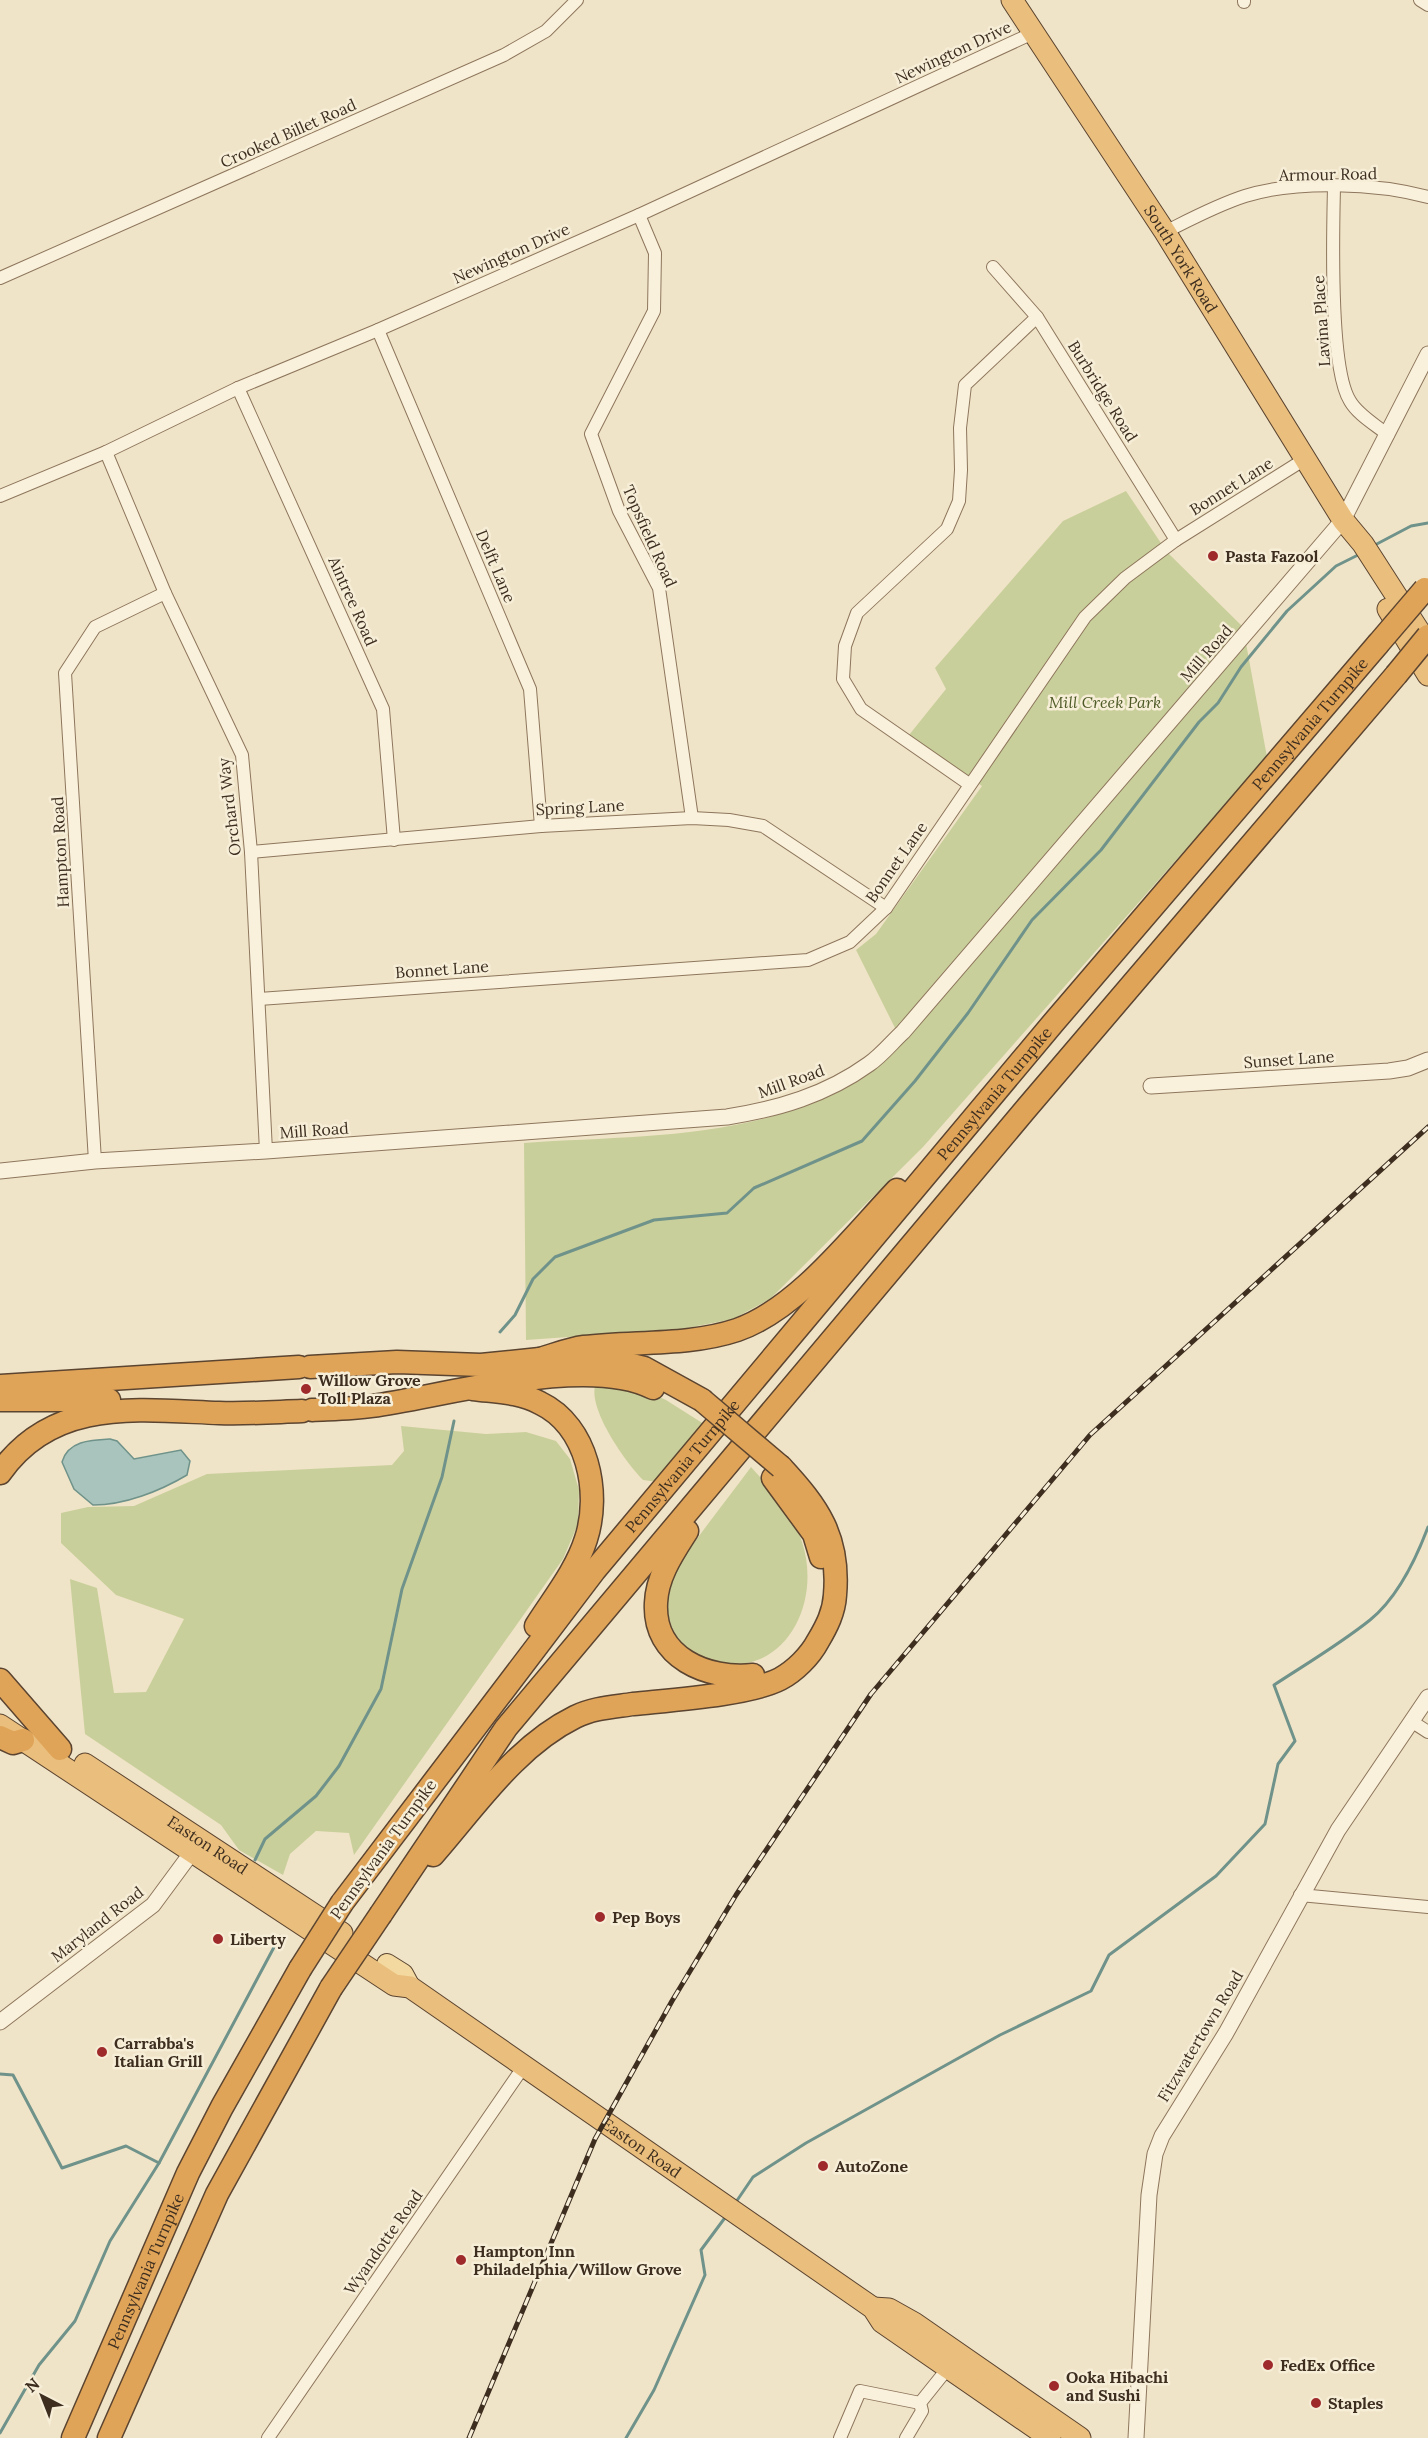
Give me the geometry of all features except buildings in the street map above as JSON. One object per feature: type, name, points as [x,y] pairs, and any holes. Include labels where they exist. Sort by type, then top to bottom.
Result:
[{"type":"highway","name":"South York Road","points":[[1012,0],[1165,232],[1343,520],[1384,591],[1428,675]]},
{"type":"highway","name":"Pennsylvania Turnpike","points":[[73,2438],[188,2173],[222,2107],[300,1969],[342,1903],[594,1571],[1054,1022],[1427,587]]},
{"type":"highway","name":"South York Road","points":[[1384,591],[1428,645]]},
{"type":"highway","name":"Pennsylvania Turnpike","points":[[109,2438],[217,2194],[331,1988],[506,1728],[1017,1119],[1428,636]]},
{"type":"highway","points":[[540,1359],[581,1347],[704,1337],[737,1330],[773,1311],[821,1269],[1054,1022]]},
{"type":"highway","points":[[0,1386],[397,1362],[482,1365],[540,1359],[603,1358],[626,1362],[657,1374],[698,1405],[776,1472],[804,1492],[823,1519],[835,1558],[834,1607],[819,1640],[804,1660],[779,1680],[754,1688],[603,1708],[578,1715],[554,1728],[528,1747],[381,1914]]},
{"type":"highway","points":[[0,1473],[22,1447],[61,1423],[94,1414],[146,1409],[238,1413],[370,1407],[551,1377],[617,1377],[642,1382],[698,1405]]},
{"type":"highway","points":[[458,1748],[580,1554],[590,1522],[592,1504],[585,1457],[565,1421],[553,1410],[529,1398],[473,1389]]},
{"type":"highway","points":[[0,1400],[129,1400],[146,1409]]},
{"type":"highway","points":[[764,1423],[729,1478],[688,1530],[663,1574],[657,1593],[657,1619],[667,1642],[689,1665],[706,1672],[736,1677],[755,1675],[775,1667],[803,1641],[814,1621],[824,1582],[823,1566],[814,1534],[776,1472]]},
{"type":"highway","points":[[0,1680],[60,1749]]},
{"type":"highway","name":"Easton Road","points":[[0,1709],[394,1985],[410,1987],[732,2209],[873,2308],[882,2322],[1050,2438]]},
{"type":"highway","name":"Easton Road","points":[[0,1725],[387,1964]]},
{"type":"highway","points":[[0,1737],[13,1743],[23,1740]]},
{"type":"highway","name":"Easton Road","points":[[873,2308],[889,2309],[914,2323],[1080,2438]]},
{"type":"main road","name":"Easton Road","points":[[387,1964],[403,1974],[410,1987]]},
{"type":"street","name":"Crooked Billet Road","points":[[0,278],[504,55],[546,31],[577,0]]},
{"type":"street","points":[[1420,0],[1428,5]]},
{"type":"street","name":"Newington Drive","points":[[0,496],[106,452],[238,388],[378,330],[639,215],[1033,33]]},
{"type":"street","name":"Lavina Place","points":[[1334,187],[1333,264],[1342,382],[1350,401],[1388,435]]},
{"type":"street","name":"Armour Road","points":[[1165,232],[1205,211],[1246,196],[1291,188],[1402,190],[1428,197]]},
{"type":"street","name":"Topsfield Road","points":[[639,215],[656,253],[654,311],[591,434],[619,511],[659,588],[692,818]]},
{"type":"street","name":"Burbridge Road","points":[[993,267],[1037,317],[1176,540]]},
{"type":"street","points":[[969,784],[861,709],[843,679],[845,646],[857,613],[947,529],[959,501],[962,470],[960,428],[965,385],[1037,317]]},
{"type":"street","name":"Delft Lane","points":[[378,330],[530,689],[541,825]]},
{"type":"street","name":"Mill Road","points":[[0,1171],[95,1161],[727,1118],[773,1110],[824,1091],[870,1063],[903,1032],[1343,520],[1428,354]]},
{"type":"street","name":"Aintree Road","points":[[238,388],[383,709],[394,840]]},
{"type":"street","name":"Orchard Way","points":[[106,452],[165,593],[242,755],[251,852],[267,1151]]},
{"type":"street","name":"Bonnet Lane","points":[[259,999],[808,960],[850,942],[886,908],[1085,617],[1125,578],[1176,540],[1305,459]]},
{"type":"street","name":"Hampton Road","points":[[95,1161],[65,673],[95,627],[165,593]]},
{"type":"street","name":"Spring Lane","points":[[251,852],[541,825],[692,818],[729,820],[763,826],[886,908]]},
{"type":"street","name":"Sunset Lane","points":[[1150,1086],[1389,1071],[1408,1068],[1428,1060]]},
{"type":"street","name":"Fitzwatertown Road","points":[[1136,2438],[1149,2195],[1155,2154],[1162,2136],[1226,2033],[1300,1895],[1370,1780],[1428,1696]]},
{"type":"street","points":[[1411,1721],[1428,1731]]},
{"type":"street","name":"Maryland Road","points":[[0,2022],[153,1905],[197,1846]]},
{"type":"street","points":[[1300,1895],[1428,1907]]},
{"type":"street","name":"Wyandotte Road","points":[[268,2438],[524,2066]]},
{"type":"street","points":[[920,2403],[948,2368]]},
{"type":"street","points":[[840,2438],[860,2391],[920,2403]]},
{"type":"street","points":[[906,2438],[922,2411],[920,2403]]},
{"type":"green space","name":"Mill Creek Park","points":[[1126,491],[1167,552],[1243,627],[1267,757],[923,1147],[770,1299],[733,1319],[682,1329],[526,1340],[524,1143],[682,1133],[760,1120],[832,1093],[859,1076],[902,1042],[856,950],[876,934],[982,786],[909,735],[946,689],[935,668],[1063,521]]},
{"type":"green space","points":[[595,1386],[641,1389],[666,1400],[707,1426],[658,1482],[643,1480],[627,1462],[610,1436],[598,1409]]},
{"type":"green space","points":[[401,1426],[486,1434],[526,1432],[556,1441],[570,1459],[579,1490],[578,1524],[563,1559],[354,1855],[349,1833],[316,1831],[290,1854],[283,1875],[239,1850],[221,1825],[85,1734],[70,1579],[97,1588],[114,1693],[146,1692],[184,1619],[116,1595],[61,1543],[61,1513],[88,1507],[134,1506],[207,1474],[392,1465],[404,1451]]},
{"type":"green space","points":[[751,1467],[781,1502],[798,1531],[807,1567],[806,1592],[800,1616],[789,1636],[773,1652],[753,1661],[730,1664],[698,1655],[680,1642],[670,1621],[667,1596],[669,1584],[680,1562]]},
{"type":"water","points":[[110,1439],[117,1441],[134,1459],[181,1450],[190,1461],[187,1475],[142,1496],[117,1503],[93,1505],[74,1489],[62,1462],[69,1450],[81,1443]]},
{"type":"waterway","points":[[1373,546],[1411,526],[1428,523]]},
{"type":"waterway","points":[[500,1332],[515,1315],[533,1279],[555,1257],[654,1220],[727,1213],[754,1188],[862,1141],[915,1081],[968,1013],[1032,920],[1101,850],[1199,722],[1218,703],[1241,667],[1287,611],[1336,566],[1360,554]]},
{"type":"waterway","points":[[255,1860],[265,1839],[316,1796],[339,1766],[381,1689],[402,1589],[442,1477],[454,1421]]},
{"type":"waterway","points":[[736,2202],[753,2177],[806,2143],[1000,2035],[1091,1991],[1109,1955],[1216,1876],[1265,1824],[1278,1764],[1295,1741],[1274,1685],[1347,1637],[1380,1611],[1405,1577],[1428,1527]]},
{"type":"waterway","points":[[0,2433],[39,2365],[75,2321],[110,2241],[159,2163],[280,1936]]},
{"type":"waterway","points":[[0,2074],[13,2075],[62,2168],[126,2146],[159,2163]]},
{"type":"waterway","points":[[626,2438],[654,2390],[705,2275],[701,2250],[727,2215]]},
{"type":"railway","points":[[469,2438],[595,2139],[672,2001],[736,1895],[871,1694],[1090,1435],[1428,1127]]},
{"type":"place","name":"Pasta Fazool","points":[[1213,556]]},
{"type":"place","name":"Willow Grove Toll Plaza","points":[[306,1389]]},
{"type":"place","name":"Pep Boys","points":[[600,1917]]},
{"type":"place","name":"Liberty","points":[[218,1939]]},
{"type":"place","name":"Carrabba's Italian Grill","points":[[102,2052]]},
{"type":"place","name":"AutoZone","points":[[823,2166]]},
{"type":"place","name":"Hampton Inn Philadelphia/Willow Grove","points":[[461,2260]]},
{"type":"place","name":"FedEx Office","points":[[1268,2365]]},
{"type":"place","name":"Ooka Hibachi and Sushi","points":[[1054,2386]]},
{"type":"place","name":"Staples","points":[[1316,2403]]}]
